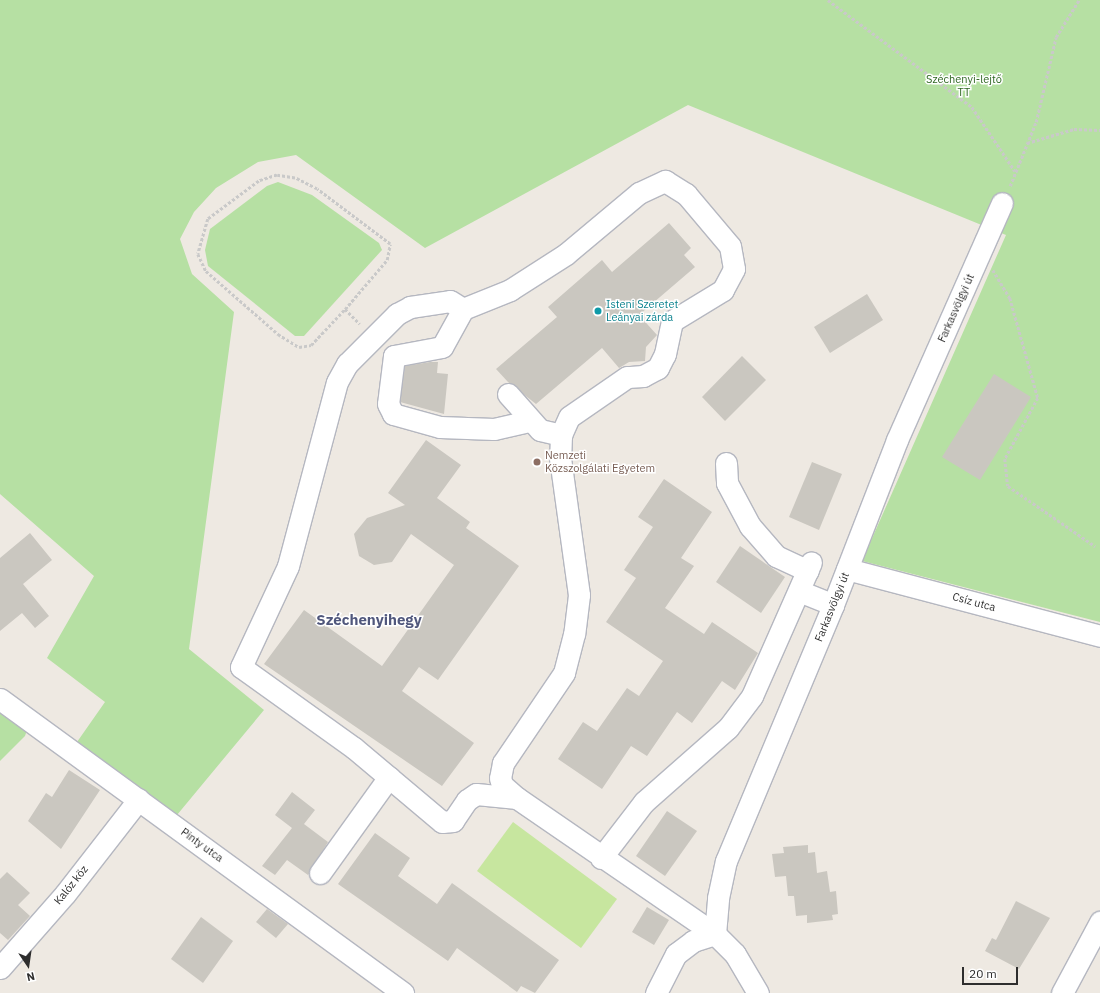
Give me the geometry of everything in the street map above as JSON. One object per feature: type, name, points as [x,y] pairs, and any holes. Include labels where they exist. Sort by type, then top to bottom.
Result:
[{"type":"street","points":[[530,420],[494,429],[440,426],[393,414],[388,404],[394,356],[442,347],[464,309],[540,273],[639,192],[665,181],[686,194],[730,246],[734,269],[723,290],[672,321],[665,354],[658,368],[644,376],[626,377],[569,417],[561,435],[560,458],[576,571],[577,614],[564,673],[503,763],[502,785],[517,798],[601,858],[715,934],[734,954],[758,993]]},
{"type":"street","name":"Farkasvölgyi út","points":[[715,934],[718,898],[726,861],[833,604],[897,440],[1002,203]]},
{"type":"street","points":[[464,309],[450,301],[410,307],[373,336],[347,364],[338,382],[288,566],[241,667],[389,777],[432,816],[448,823],[476,794],[517,798]]},
{"type":"street","points":[[508,394],[540,430],[561,435]]},
{"type":"street","points":[[601,858],[644,802],[728,728],[752,696],[809,567],[776,556],[750,526],[727,483],[726,463]]},
{"type":"street","name":"Csíz utca","points":[[847,569],[1100,636]]},
{"type":"street","points":[[799,591],[833,604]]},
{"type":"street","name":"Pinty utca","points":[[0,699],[403,993]]},
{"type":"street","points":[[320,873],[389,777]]},
{"type":"street","name":"Kalóz köz","points":[[0,968],[64,894],[139,799]]},
{"type":"street","points":[[1062,993],[1100,922]]},
{"type":"street","points":[[656,993],[676,954],[693,941],[715,934]]},
{"type":"path","points":[[828,0],[972,107],[1015,171]]},
{"type":"path","points":[[1002,203],[1036,122],[1056,37],[1079,0]]},
{"type":"path","points":[[1027,142],[1074,129],[1100,130]]},
{"type":"path","points":[[277,175],[295,178],[317,189],[390,244],[387,260],[345,309],[310,345],[299,348],[278,334],[206,271],[198,254],[208,219],[259,181],[277,175]]},
{"type":"path","points":[[982,251],[1010,298],[1038,398],[1005,459],[1008,486],[1095,546]]},
{"type":"path","points":[[345,309],[373,336]]},
{"type":"green space","name":"Széchenyi-lejtő TT","points":[[0,0],[1100,0],[1100,622],[862,561],[1006,235],[688,105],[425,248],[296,155],[258,162],[216,188],[194,212],[180,239],[192,274],[234,312],[189,649],[264,710],[177,815],[77,742],[105,702],[47,658],[94,576],[0,494]]},
{"type":"green space","points":[[278,182],[312,195],[379,243],[382,250],[304,336],[295,336],[208,266],[205,250],[210,229],[267,186]]},
{"type":"green space","points":[[0,706],[28,727],[25,736],[0,761]]},
{"type":"green space","points":[[513,822],[617,899],[581,948],[477,871]]},
{"type":"building","name":"Isteni Szeretet Leányai zárda","points":[[669,223],[691,248],[684,255],[695,267],[639,315],[657,335],[646,347],[645,361],[629,362],[619,368],[602,348],[536,404],[508,382],[496,369],[557,317],[548,307],[602,260],[612,272]]},
{"type":"building","points":[[867,294],[883,320],[830,353],[814,327]]},
{"type":"building","points":[[742,356],[766,380],[725,421],[702,397]]},
{"type":"building","points":[[438,362],[437,373],[448,374],[444,414],[400,402],[405,366]]},
{"type":"building","points":[[994,374],[1031,397],[980,480],[942,457]]},
{"type":"building","points":[[426,440],[461,465],[437,498],[470,522],[466,528],[519,566],[438,680],[419,667],[402,691],[474,743],[442,786],[264,664],[304,610],[382,666],[454,565],[411,534],[392,562],[374,565],[359,556],[354,534],[367,518],[405,505],[388,493]]},
{"type":"building","points":[[812,462],[842,474],[819,530],[789,517]]},
{"type":"building","points":[[664,479],[712,512],[681,558],[694,566],[665,608],[704,634],[712,622],[758,653],[735,690],[722,681],[692,723],[677,712],[647,756],[631,746],[602,789],[558,759],[583,722],[597,731],[627,688],[639,696],[663,661],[606,622],[636,578],[624,570],[653,527],[638,517]]},
{"type":"building","points":[[30,533],[52,560],[23,584],[49,616],[35,628],[22,613],[0,631],[0,558]]},
{"type":"building","points":[[740,546],[785,577],[761,613],[716,582]]},
{"type":"building","points":[[69,770],[100,790],[61,849],[28,821],[46,793],[52,797]]},
{"type":"building","points":[[292,792],[315,810],[304,824],[328,842],[308,875],[287,860],[275,875],[262,866],[292,828],[275,815]]},
{"type":"building","points":[[667,811],[697,831],[665,876],[636,856]]},
{"type":"building","points":[[375,833],[410,858],[398,876],[437,904],[452,883],[559,960],[535,993],[521,986],[517,992],[457,948],[448,961],[338,884]]},
{"type":"building","points":[[808,845],[808,853],[815,852],[817,873],[827,871],[830,892],[836,891],[838,914],[832,915],[833,920],[807,923],[807,915],[796,916],[794,896],[788,896],[786,876],[775,877],[772,854],[784,853],[783,847]]},
{"type":"building","points":[[7,872],[30,893],[18,905],[30,916],[8,940],[0,933],[0,879]]},
{"type":"building","points":[[1016,901],[1050,918],[1019,969],[985,951],[992,938],[996,940]]},
{"type":"building","points":[[647,907],[669,920],[654,945],[632,932]]},
{"type":"building","points":[[267,909],[288,924],[276,938],[256,922]]},
{"type":"building","points":[[201,917],[233,941],[203,983],[171,959]]},
{"type":"place","name":"Isteni Szeretet Leányai zárda","points":[[598,311]]},
{"type":"place","name":"Nemzeti Közszolgálati Egyetem","points":[[537,462]]},
{"type":"district","name":"Széchenyihegy","points":[[369,620]]}]
